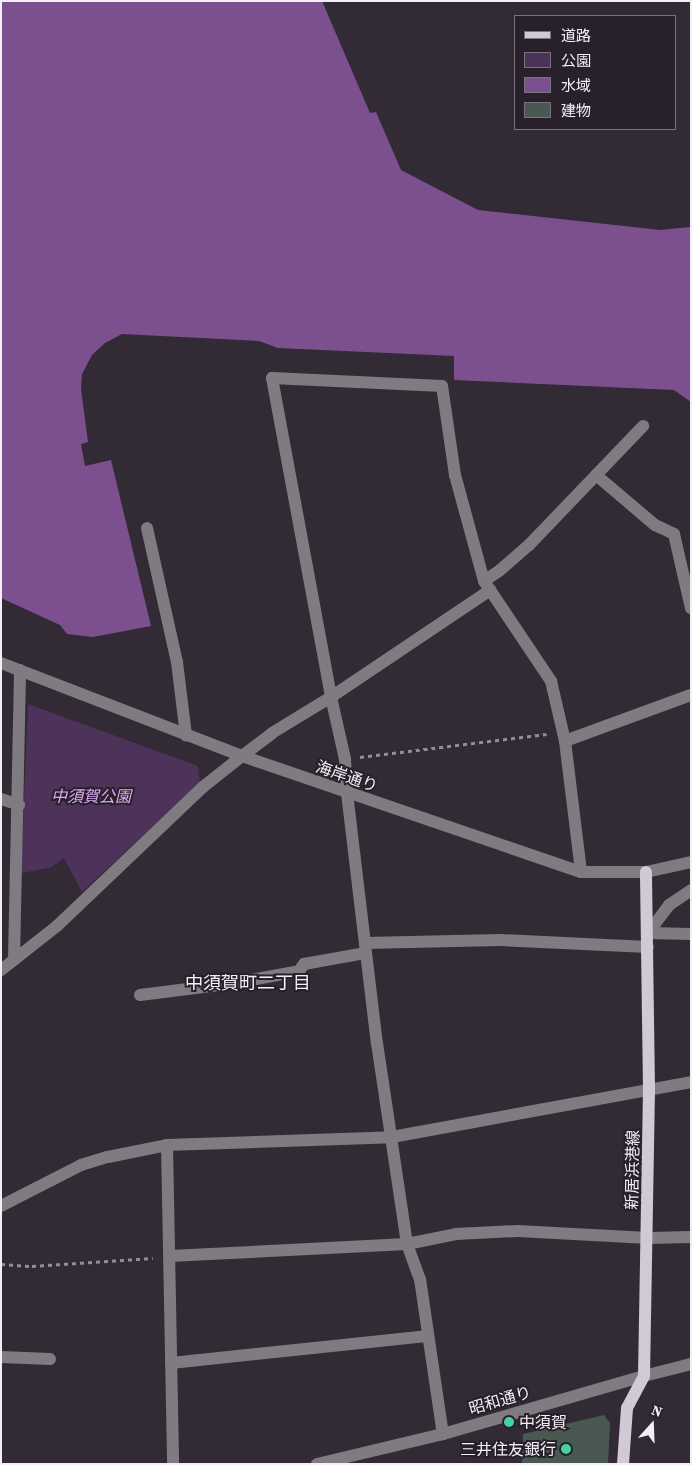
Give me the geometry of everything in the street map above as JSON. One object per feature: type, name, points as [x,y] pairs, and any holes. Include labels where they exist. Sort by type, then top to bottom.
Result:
[{"type":"main road","name":"新居浜港線","points":[[623,1464],[627,1408],[644,1376],[650,1090],[646,872]]},
{"type":"street","points":[[443,1434],[420,1279],[407,1244],[365,948],[347,793],[345,759],[331,698],[272,378],[442,386],[456,475],[487,585],[551,680],[564,737],[581,872]]},
{"type":"street","points":[[1,970],[57,926],[203,787],[242,756],[272,733],[331,698],[487,585],[499,571],[529,545],[643,426]]},
{"type":"street","points":[[596,475],[655,524],[674,534],[691,608]]},
{"type":"street","points":[[147,528],[176,662],[186,735]]},
{"type":"street","name":"海岸通り","points":[[1,663],[242,756],[581,872],[646,872],[691,862]]},
{"type":"street","points":[[14,960],[19,805],[20,670]]},
{"type":"street","points":[[564,737],[691,695]]},
{"type":"street","points":[[1,799],[19,805]]},
{"type":"street","points":[[648,934],[669,904],[691,890]]},
{"type":"street","points":[[648,934],[691,934]]},
{"type":"street","points":[[140,994],[235,983],[298,971],[304,964],[365,948],[500,940],[648,947]]},
{"type":"street","points":[[1,1206],[81,1165],[167,1144],[392,1136],[691,1082]]},
{"type":"street","points":[[167,1144],[172,1464]]},
{"type":"street","points":[[170,1256],[407,1244],[456,1234],[518,1231],[648,1238],[691,1237]]},
{"type":"street","points":[[171,1363],[427,1336]]},
{"type":"street","points":[[1,1357],[50,1359]]},
{"type":"street","name":"昭和通り","points":[[320,1463],[443,1434],[691,1364]]},
{"type":"path","points":[[345,759],[564,737]]},
{"type":"path","points":[[1,1264],[32,1266],[170,1256]]},
{"type":"green space","name":"中須賀公園","points":[[28,704],[198,766],[200,782],[82,892],[64,858],[50,868],[21,873]]},
{"type":"water","points":[[1,1],[322,1],[370,113],[376,112],[401,170],[478,210],[660,230],[691,227],[691,402],[674,390],[454,380],[454,356],[278,348],[259,341],[122,334],[105,343],[92,355],[82,374],[81,389],[88,442],[81,444],[85,466],[111,460],[151,626],[93,637],[67,634],[60,625],[1,598]]},
{"type":"building","name":"三井住友銀行","points":[[604,1415],[610,1423],[608,1464],[522,1464],[523,1434]]},
{"type":"place","name":"中須賀","points":[[509,1422]]},
{"type":"place","name":"三井住友銀行","points":[[566,1449]]},
{"type":"district","name":"中須賀町二丁目","points":[[248,983]]}]
